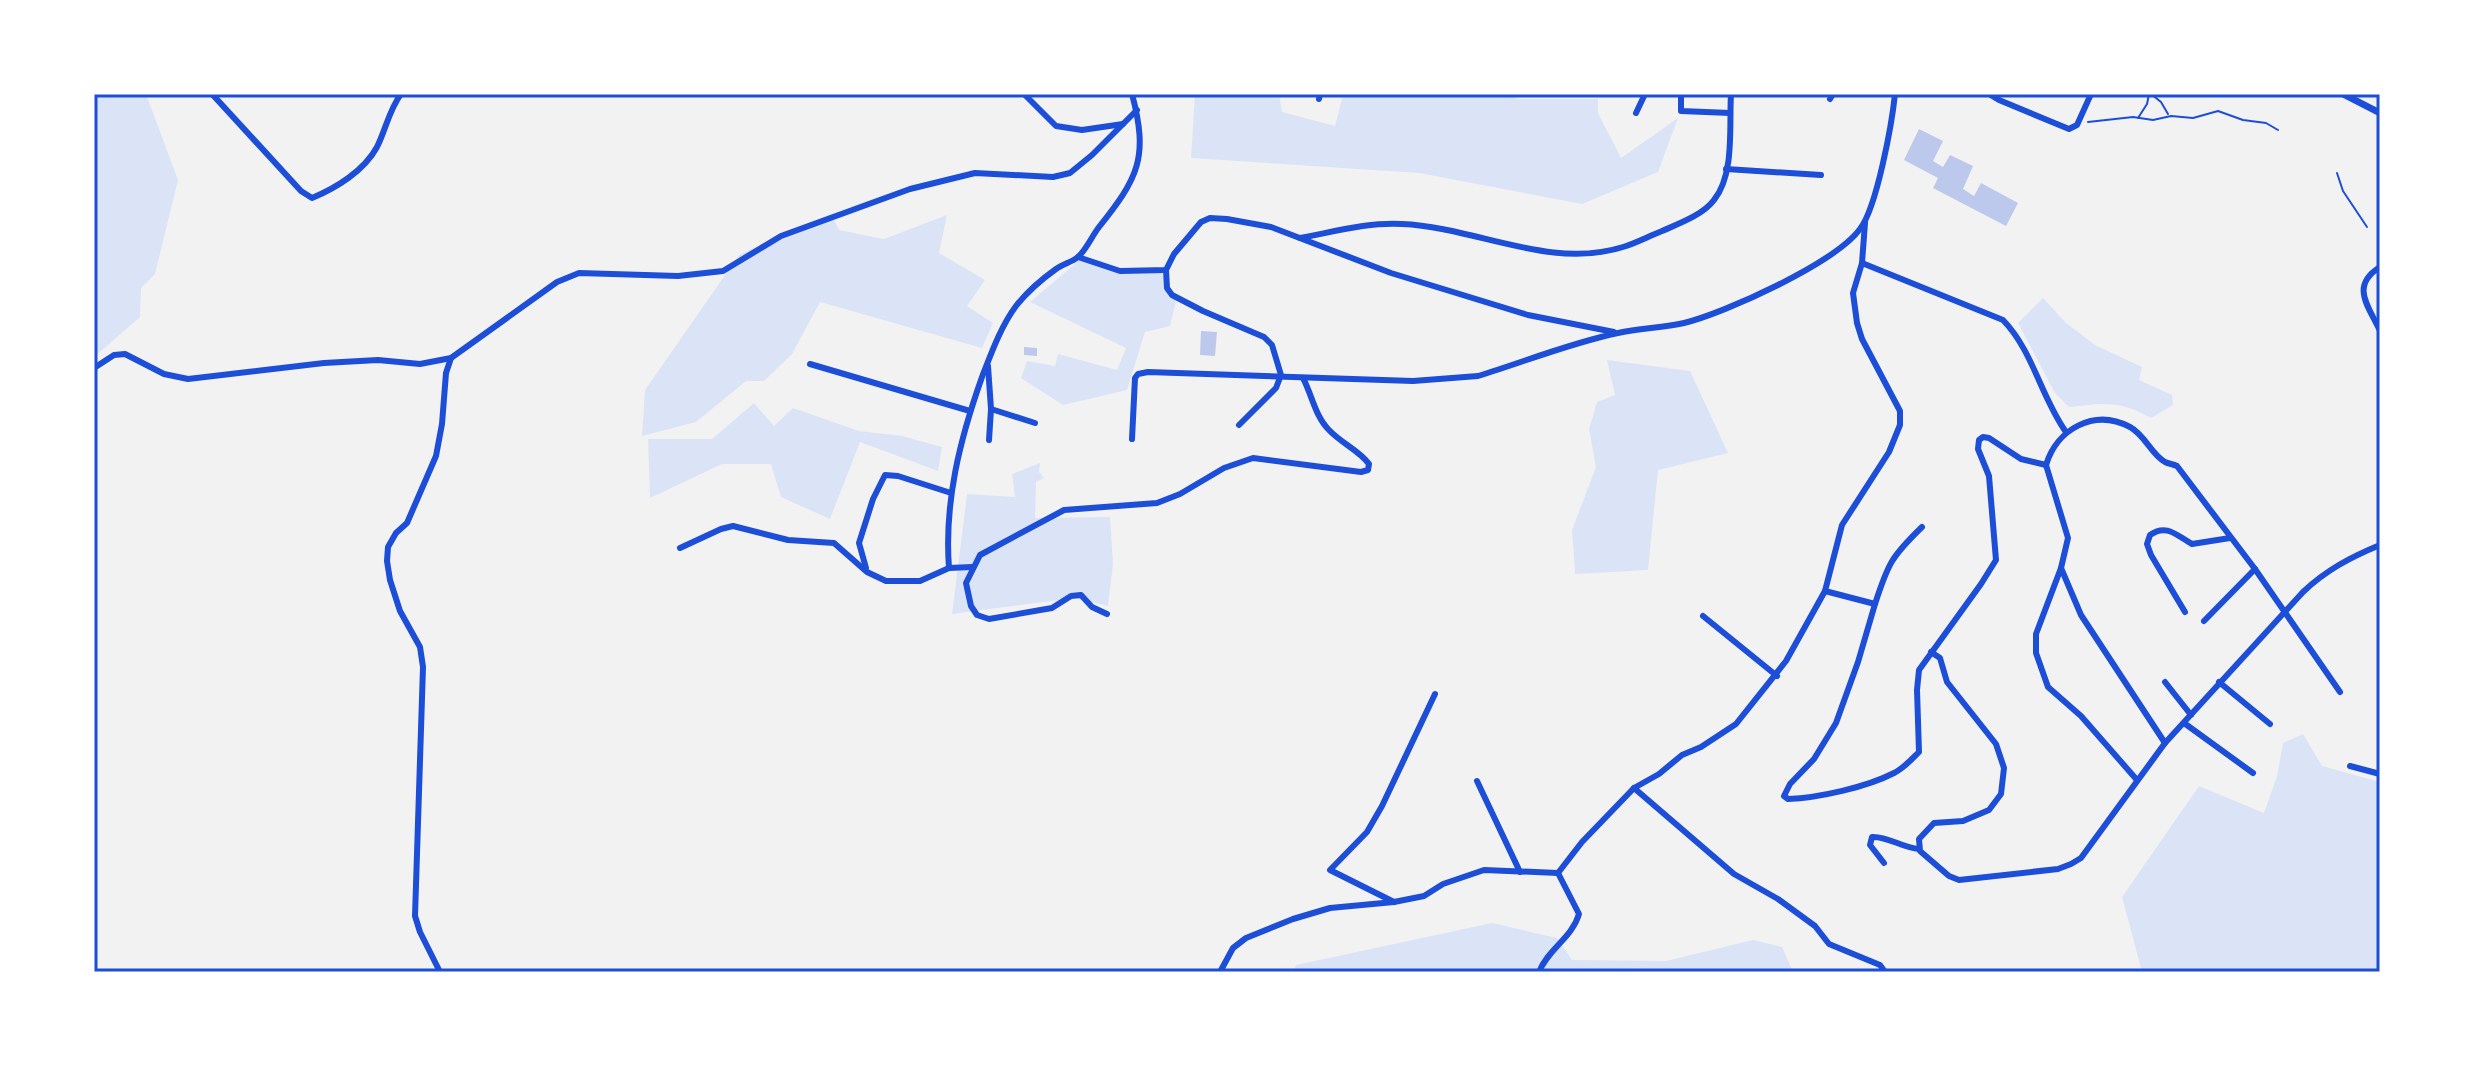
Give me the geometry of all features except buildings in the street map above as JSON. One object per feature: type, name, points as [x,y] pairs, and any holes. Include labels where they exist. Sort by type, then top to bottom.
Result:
[{"type":"street","points":[[212,94],[301,191],[312,198],[328,192],[363,165],[377,148],[400,96],[389,94]]},
{"type":"street","points":[[1024,94],[1056,126],[1082,130],[1123,124]]},
{"type":"street","points":[[949,568],[947,544],[951,493],[970,411],[987,363],[1015,307],[1048,276],[1078,257],[1134,178],[1139,163],[1137,110],[1132,94]]},
{"type":"street","points":[[1636,113],[1645,94]]},
{"type":"street","points":[[1681,94],[1681,111],[1730,113]]},
{"type":"street","points":[[1299,238],[1380,223],[1404,224],[1559,253],[1622,248],[1699,212],[1714,201],[1724,182],[1730,143],[1731,94]]},
{"type":"street","points":[[1558,873],[1582,842],[1634,788],[1659,774],[1682,755],[1701,747],[1736,724],[1777,676],[1825,591],[1842,525],[1889,452],[1900,425],[1900,411],[1862,339],[1853,293],[1862,263],[1866,219],[1886,148],[1895,94]]},
{"type":"street","points":[[1989,94],[2065,128],[2074,128],[2079,122],[2091,94]]},
{"type":"street","points":[[2343,94],[2380,113]]},
{"type":"street","points":[[94,368],[114,355],[125,354],[164,374],[188,379],[324,363],[378,360],[420,364],[451,358],[557,282],[579,273],[678,276],[723,271],[781,236],[910,189],[975,173],[1053,177],[1070,173],[1137,110]]},
{"type":"street","points":[[1726,169],[1821,175]]},
{"type":"street","points":[[1239,425],[1276,388],[1281,375],[1272,345],[1269,340],[1184,303],[1167,288],[1166,270],[1174,254],[1201,222],[1210,218],[1271,227],[1391,273],[1528,315],[1618,333]]},
{"type":"street","points":[[1132,439],[1135,378],[1138,374],[1281,375],[1413,381],[1478,376],[1618,333],[1700,319],[1750,299],[1831,253],[1860,230],[1866,219]]},
{"type":"street","points":[[1078,257],[1120,271],[1166,270]]},
{"type":"street","points":[[1862,263],[2002,319],[2018,339],[2049,407],[2066,432]]},
{"type":"street","points":[[2380,267],[2365,279],[2363,290],[2380,331]]},
{"type":"street","points":[[440,972],[415,916],[417,787],[423,699],[420,647],[400,611],[387,561],[388,547],[412,514],[436,456],[446,373],[451,358]]},
{"type":"street","points":[[987,363],[991,409],[989,440]]},
{"type":"street","points":[[810,364],[970,411]]},
{"type":"street","points":[[1107,614],[1092,607],[1081,595],[1071,596],[1052,608],[989,619],[977,615],[971,606],[966,583],[980,555],[1064,510],[1157,503],[1247,459],[1361,472],[1368,470],[1366,459],[1342,442],[1322,422],[1303,378]]},
{"type":"street","points":[[991,409],[1035,423]]},
{"type":"street","points":[[2137,780],[2081,716],[2051,691],[2039,665],[2035,643],[2068,538],[2046,465],[2066,432],[2082,423],[2103,419],[2133,429],[2164,461],[2177,466],[2255,569],[2340,692]]},
{"type":"street","points":[[1922,527],[1895,553],[1888,566],[1836,723],[1814,759],[1790,784],[1785,792],[1786,798],[1809,797],[1879,779],[1895,773],[1912,760],[1919,748],[1918,674],[1996,560],[1989,476],[1978,452],[1979,440],[1989,438],[2021,459],[2046,465]]},
{"type":"street","points":[[867,572],[859,543],[873,499],[885,475],[898,476],[951,493]]},
{"type":"street","points":[[680,548],[721,529],[742,527],[788,540],[834,543],[867,572],[886,581],[920,581],[949,568],[972,567]]},
{"type":"street","points":[[2185,612],[2151,555],[2147,544],[2150,535],[2158,530],[2170,531],[2192,544],[2230,538]]},
{"type":"street","points":[[1884,863],[1870,845],[1873,836],[1903,847],[1919,849],[1955,880],[2063,868],[2081,858],[2165,743],[2219,682],[2323,574],[2347,559],[2380,545]]},
{"type":"street","points":[[2061,568],[2081,615],[2165,743]]},
{"type":"street","points":[[2204,621],[2255,569]]},
{"type":"street","points":[[1825,591],[1875,604]]},
{"type":"street","points":[[1703,616],[1777,676]]},
{"type":"street","points":[[1919,849],[1921,835],[1934,823],[1963,821],[1989,810],[2001,794],[2004,778],[2003,762],[1996,744],[1947,682],[1940,658],[1931,652]]},
{"type":"street","points":[[2165,682],[2191,715]]},
{"type":"street","points":[[2219,682],[2270,724]]},
{"type":"street","points":[[1394,902],[1330,870],[1367,832],[1435,694]]},
{"type":"street","points":[[2184,723],[2253,773]]},
{"type":"street","points":[[2350,766],[2380,774]]},
{"type":"street","points":[[1477,781],[1520,872]]},
{"type":"street","points":[[1634,788],[1734,874],[1815,926],[1829,944],[1867,958],[1880,965],[1885,972]]},
{"type":"street","points":[[1220,972],[1233,948],[1246,938],[1330,908],[1424,896],[1443,884],[1484,870],[1558,873]]},
{"type":"street","points":[[1539,972],[1547,956],[1573,930],[1579,914],[1558,873]]},
{"type":"path","points":[[2138,118],[2150,94],[2161,102],[2169,116]]},
{"type":"path","points":[[2079,122],[2138,118],[2153,120],[2169,116],[2193,118],[2218,111],[2243,120],[2266,123],[2278,130]]},
{"type":"path","points":[[2337,173],[2343,191],[2367,227]]},
{"type":"shaded area","points":[[94,94],[146,94],[178,180],[155,274],[141,288],[140,317],[94,357]]},
{"type":"shaded area","points":[[1195,94],[1279,94],[1282,112],[1335,126],[1343,94],[1507,94],[1518,99],[1598,99],[1598,113],[1621,158],[1678,118],[1658,172],[1582,204],[1419,173],[1191,158]]},
{"type":"shaded area","points":[[831,214],[839,230],[884,239],[947,215],[939,253],[985,280],[967,306],[993,323],[982,348],[820,302],[792,354],[764,381],[746,381],[696,422],[642,436],[645,390],[739,255]]},
{"type":"shaded area","points":[[1082,258],[1120,271],[1158,267],[1176,301],[1170,326],[1145,332],[1127,390],[1063,405],[1021,378],[1027,361],[1055,366],[1058,354],[1117,370],[1126,348],[1030,302]]},
{"type":"shaded area","points":[[2043,298],[2065,322],[2095,345],[2142,367],[2139,380],[2172,395],[2173,405],[2151,418],[2111,404],[2069,407],[2055,393],[2018,323]]},
{"type":"shaded area","points":[[1607,360],[1690,371],[1728,453],[1658,470],[1648,570],[1575,574],[1572,530],[1596,467],[1589,429],[1597,402],[1615,395]]},
{"type":"shaded area","points":[[754,403],[774,426],[793,408],[859,431],[902,436],[942,447],[938,471],[860,442],[830,519],[781,497],[771,464],[722,464],[650,498],[648,439],[712,439]]},
{"type":"shaded area","points":[[1040,463],[1039,472],[1044,478],[1036,482],[1035,518],[1110,517],[1113,564],[1108,606],[1074,598],[952,614],[967,494],[1015,497],[1012,474]]},
{"type":"shaded area","points":[[2303,734],[2322,766],[2380,782],[2380,972],[2142,972],[2122,897],[2199,786],[2264,813],[2277,776],[2283,743]]},
{"type":"shaded area","points":[[1492,923],[1557,938],[1572,960],[1666,961],[1753,940],[1782,947],[1793,972],[1294,972],[1296,965]]}]
